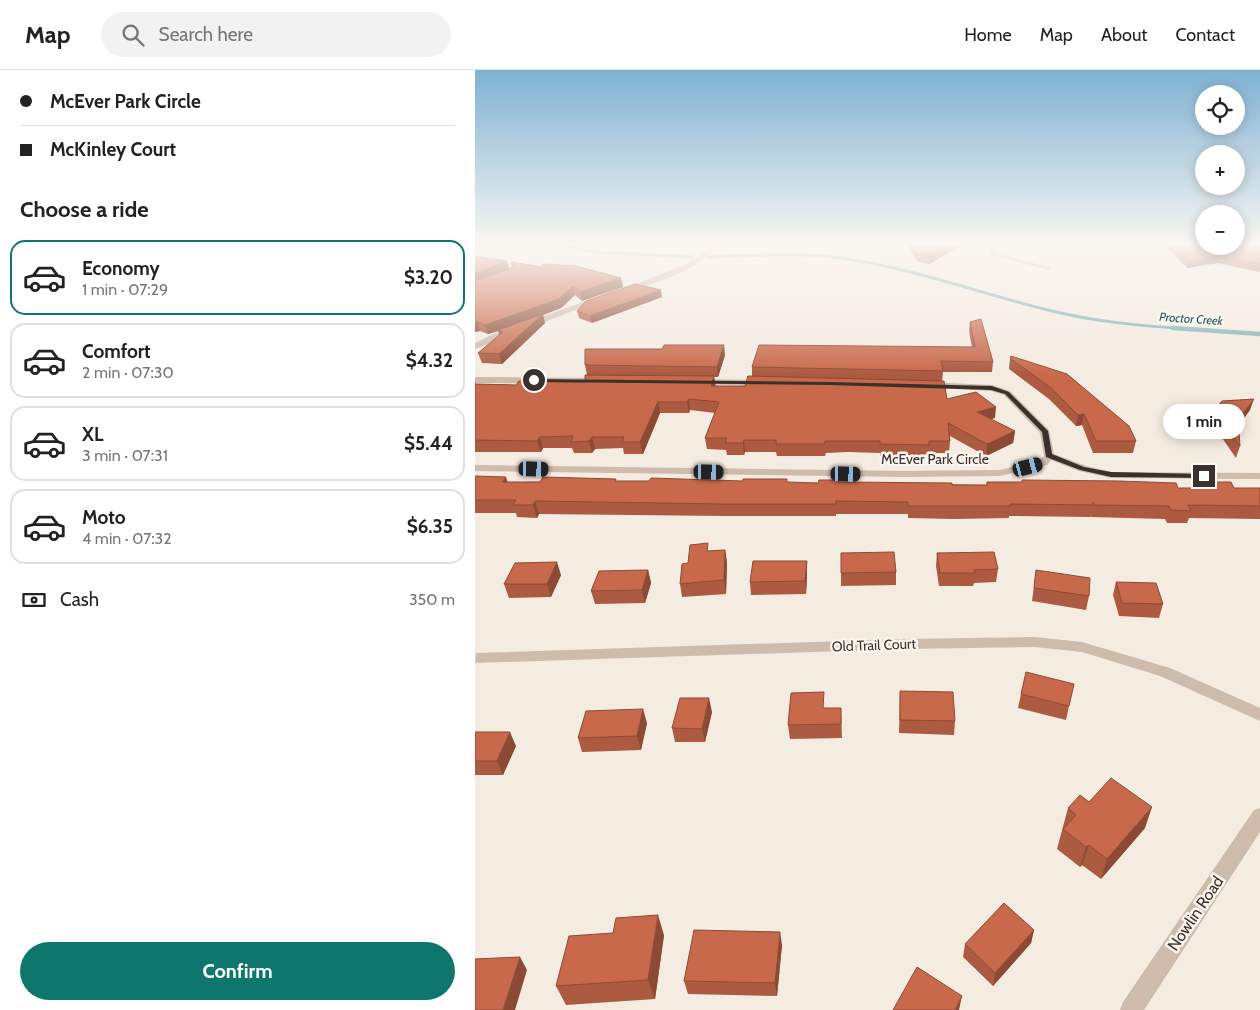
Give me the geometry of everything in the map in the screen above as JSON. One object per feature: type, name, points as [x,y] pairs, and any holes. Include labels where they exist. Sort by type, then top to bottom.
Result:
[{"type":"street","points":[[616,293],[633,287]]},
{"type":"street","points":[[475,346],[494,337],[607,297]]},
{"type":"street","points":[[475,380],[613,381]]},
{"type":"street","points":[[692,382],[770,383]]},
{"type":"street","points":[[915,385],[992,388],[1007,393],[1045,432],[1049,456],[1083,469],[1111,474],[1260,476]]},
{"type":"street","name":"McEver Park Circle","points":[[475,468],[905,474],[1000,473],[1043,462],[1049,456]]},
{"type":"street","name":"Old Trail Court","points":[[476,658],[906,644],[1035,642],[1082,647],[1165,672],[1260,715]]},
{"type":"street","name":"Nowlin Road","points":[[1131,1010],[1260,816]]},
{"type":"building","points":[[475,287],[572,287],[559,299],[485,325],[477,321],[475,322]]},
{"type":"building","points":[[574,287],[595,287],[580,292]]},
{"type":"building","points":[[627,287],[647,287],[661,290],[590,316],[577,311],[586,301]]},
{"type":"building","points":[[543,314],[499,354],[478,353],[503,332],[498,330]]},
{"type":"building","points":[[981,319],[993,362],[941,361],[943,371],[752,367],[759,345],[975,347],[970,322]]},
{"type":"building","points":[[664,345],[724,345],[717,367],[585,365],[585,349],[662,349]]},
{"type":"building","points":[[1011,356],[1067,374],[1129,426],[1136,441],[1096,441],[1084,414],[1078,415],[1051,388],[1010,358]]},
{"type":"building","points":[[585,375],[714,376],[711,386],[745,386],[748,376],[944,381],[947,399],[976,392],[996,407],[977,412],[1015,431],[987,444],[948,423],[950,441],[929,441],[929,445],[880,444],[880,441],[825,441],[825,444],[776,444],[776,440],[744,440],[743,443],[725,443],[727,438],[705,438],[719,402],[689,399],[687,402],[658,402],[640,442],[622,442],[624,437],[592,437],[589,441],[571,442],[573,436],[540,437],[537,441],[475,440],[475,384],[516,385],[519,381],[585,382]]},
{"type":"building","points":[[1254,399],[1238,420],[1240,446],[1214,411],[1222,401]]},
{"type":"building","points":[[475,476],[506,477],[502,482],[540,482],[543,477],[616,479],[615,481],[649,481],[651,478],[743,481],[743,479],[787,479],[787,482],[818,483],[819,480],[839,480],[838,482],[952,483],[952,485],[987,485],[987,482],[1022,482],[1022,480],[1119,481],[1176,483],[1178,488],[1215,488],[1211,482],[1231,482],[1234,488],[1260,488],[1260,506],[1188,505],[1191,511],[1171,510],[1169,506],[1093,505],[1093,502],[1092,505],[908,506],[908,502],[836,501],[836,504],[723,504],[535,501],[533,505],[513,505],[516,500],[475,500]]},
{"type":"building","points":[[708,543],[707,551],[725,550],[724,580],[680,584],[682,564],[688,563],[690,545]]},
{"type":"building","points":[[894,552],[896,572],[841,573],[841,553]]},
{"type":"building","points":[[994,552],[998,569],[974,570],[975,573],[940,573],[937,553]]},
{"type":"building","points":[[753,561],[807,561],[805,581],[750,582]]},
{"type":"building","points":[[557,562],[547,584],[504,584],[515,563]]},
{"type":"building","points":[[648,570],[642,590],[591,591],[599,571]]},
{"type":"building","points":[[1036,570],[1090,578],[1089,596],[1034,588]]},
{"type":"building","points":[[1116,582],[1156,583],[1163,604],[1122,603]]},
{"type":"building","points":[[1026,672],[1074,684],[1069,706],[1021,694]]},
{"type":"building","points":[[900,691],[953,692],[955,721],[900,720]]},
{"type":"building","points":[[824,692],[823,708],[841,708],[841,724],[788,725],[791,693]]},
{"type":"building","points":[[680,698],[709,698],[702,729],[672,728]]},
{"type":"building","points":[[643,709],[637,736],[578,738],[586,711]]},
{"type":"building","points":[[475,732],[510,732],[497,761],[475,761]]},
{"type":"building","points":[[1111,778],[1152,807],[1107,859],[1089,845],[1086,847],[1063,829],[1076,815],[1068,808],[1080,795],[1089,802]]},
{"type":"building","points":[[1004,903],[1034,930],[995,973],[965,944]]},
{"type":"building","points":[[658,915],[648,980],[556,986],[569,936],[613,933],[616,918]]},
{"type":"building","points":[[694,930],[780,932],[775,983],[684,981]]},
{"type":"building","points":[[520,957],[503,1010],[475,1010],[475,959]]},
{"type":"building","points":[[917,967],[962,996],[955,1010],[893,1010]]},
{"type":"waterway","name":"Proctor Creek","points":[[965,287],[1083,318],[1191,329]]},
{"type":"waterway","name":"Proctor Creek","points":[[1173,328],[1260,334]]},
{"type":"route","points":[[534,380],[971,386],[992,388],[1007,393],[1045,432],[1049,456],[1083,469],[1111,474],[1204,476]]}]
